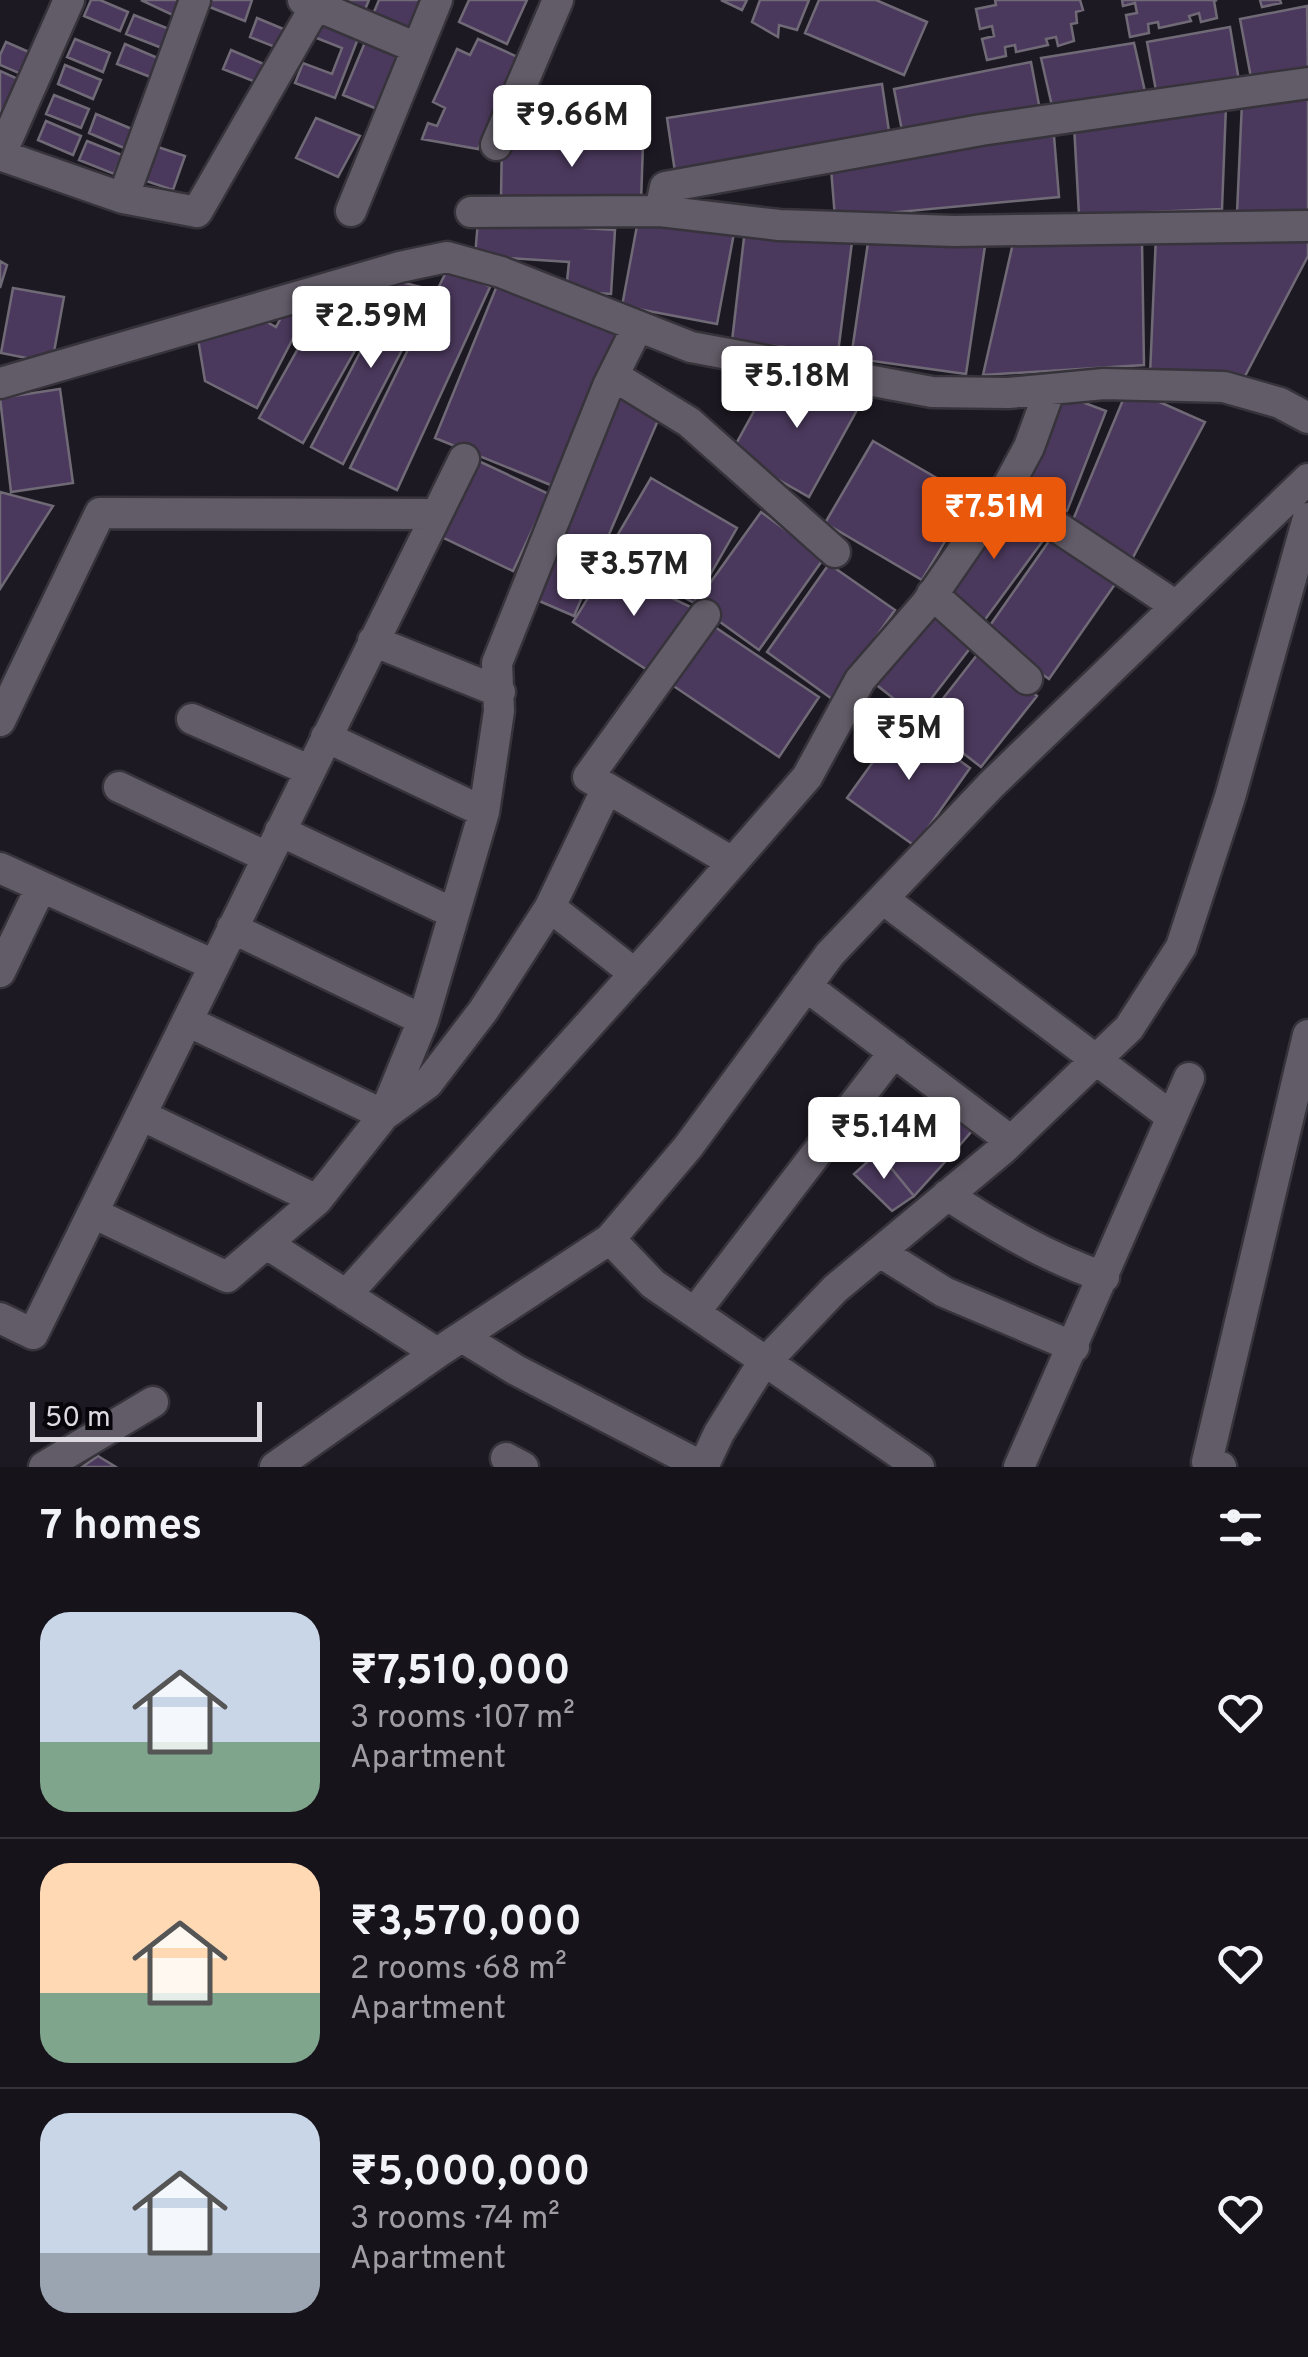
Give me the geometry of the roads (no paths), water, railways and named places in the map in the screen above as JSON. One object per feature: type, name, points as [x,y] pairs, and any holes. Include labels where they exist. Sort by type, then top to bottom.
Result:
[{"type":"street","points":[[70,0],[0,155],[123,198],[197,212],[313,2],[417,48]]},
{"type":"street","points":[[123,198],[195,0]]},
{"type":"street","points":[[351,210],[437,0]]},
{"type":"street","points":[[496,144],[558,0]]},
{"type":"street","points":[[660,211],[665,186],[981,130],[1308,83]]},
{"type":"street","points":[[471,212],[660,211],[779,225],[954,231],[1308,226]]},
{"type":"street","points":[[0,383],[448,256],[501,272],[691,347],[932,392],[1008,393],[1104,384],[1224,387],[1280,403],[1308,418]]},
{"type":"street","points":[[384,1115],[423,1020],[484,812],[500,692],[497,663],[638,326]]},
{"type":"street","points":[[614,376],[689,422],[834,552]]},
{"type":"street","points":[[346,1295],[807,777],[860,680],[932,594],[1004,491],[1029,447],[1050,389]]},
{"type":"street","points":[[0,1318],[34,1334],[464,459]]},
{"type":"street","points":[[274,1467],[610,1239],[688,1147],[830,954],[991,785],[1308,479]]},
{"type":"street","points":[[1004,491],[1176,606]]},
{"type":"street","points":[[0,721],[100,513],[436,514]]},
{"type":"street","points":[[266,1244],[346,1295],[449,1345],[516,1370],[703,1467],[719,1433],[767,1360],[835,1289],[1011,1141],[1129,1028],[1181,947],[1230,798],[1308,518]]},
{"type":"street","points":[[932,594],[1027,679]]},
{"type":"street","points":[[705,615],[588,777],[732,862]]},
{"type":"street","points":[[373,641],[500,692]]},
{"type":"street","points":[[192,719],[310,770]]},
{"type":"street","points":[[326,737],[484,812]]},
{"type":"street","points":[[120,787],[453,914]]},
{"type":"street","points":[[93,1213],[227,1278],[316,1200],[384,1115],[428,1083],[483,1010],[550,908],[607,788]]},
{"type":"street","points":[[0,868],[214,965]]},
{"type":"street","points":[[0,972],[41,887]]},
{"type":"street","points":[[882,899],[1172,1118]]},
{"type":"street","points":[[550,908],[635,974]]},
{"type":"street","points":[[232,928],[423,1020]]},
{"type":"street","points":[[806,986],[1011,1141]]},
{"type":"street","points":[[186,1021],[384,1115]]},
{"type":"street","points":[[1222,1467],[1207,1462],[1303,1081],[1308,1035]]},
{"type":"street","points":[[695,1312],[894,1052]]},
{"type":"street","points":[[1020,1467],[1189,1078]]},
{"type":"street","points":[[141,1115],[316,1200]]},
{"type":"street","points":[[948,1195],[1007,1234],[1065,1264],[1104,1277]]},
{"type":"street","points":[[610,1239],[654,1284],[919,1467]]},
{"type":"street","points":[[880,1252],[944,1292],[1074,1347]]},
{"type":"street","points":[[44,1467],[154,1402]]}]
